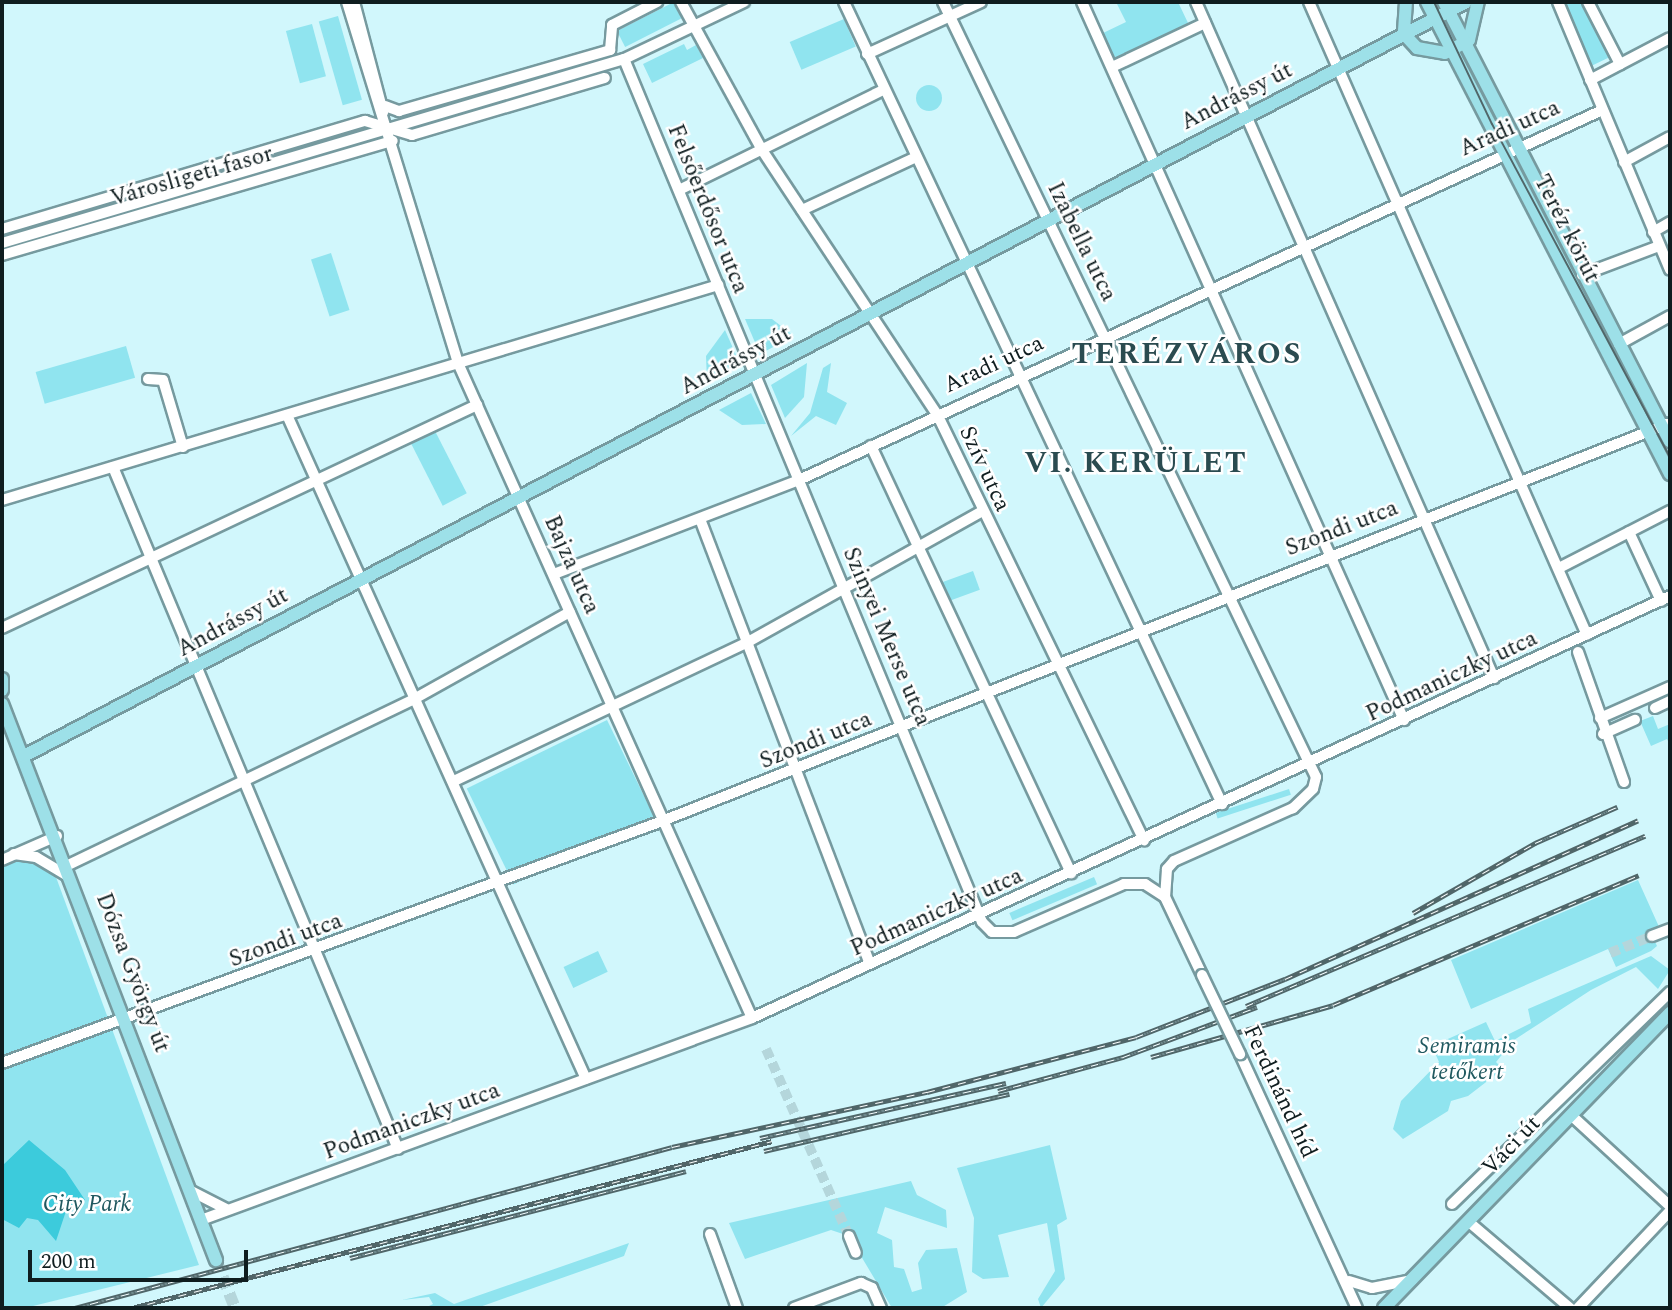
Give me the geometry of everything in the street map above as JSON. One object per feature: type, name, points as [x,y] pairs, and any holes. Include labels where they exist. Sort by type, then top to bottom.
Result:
[{"type":"main road","points":[[1406,2],[1404,34],[1417,48],[1452,51],[1466,44],[1478,2]]},
{"type":"main road","name":"Teréz körút","points":[[1427,2],[1670,474]]},
{"type":"main road","name":"Andrássy út","points":[[24,756],[1435,18],[1447,6],[1466,2]]},
{"type":"main road","name":"Teréz körút","points":[[1447,6],[1582,275],[1667,425],[1670,441]]},
{"type":"main road","points":[[2,679],[2,690]]},
{"type":"main road","name":"Dózsa György út","points":[[2,704],[74,880],[216,1260]]},
{"type":"main road","name":"Váci út","points":[[1384,1308],[1670,1013]]},
{"type":"street","name":"Bajza utca","points":[[347,2],[383,123],[393,141],[458,363],[752,1018]]},
{"type":"street","points":[[354,2],[385,106],[383,123]]},
{"type":"street","points":[[385,106],[399,111],[614,44],[612,25],[657,2]]},
{"type":"street","name":"Szív utca","points":[[681,2],[762,150],[937,414],[1055,662],[1144,840]]},
{"type":"street","name":"Városligeti fasor","points":[[2,243],[383,123],[624,59],[744,2]]},
{"type":"street","points":[[844,2],[883,90],[1222,804]]},
{"type":"street","name":"Izabella utca","points":[[943,2],[1105,335],[1224,595],[1311,764]]},
{"type":"street","points":[[867,54],[981,2]]},
{"type":"street","points":[[1082,2],[1332,553],[1404,720]]},
{"type":"street","points":[[1196,2],[1494,678]]},
{"type":"street","points":[[1309,2],[1399,201],[1518,482],[1587,635]]},
{"type":"street","points":[[1558,2],[1600,111],[1670,270]]},
{"type":"street","points":[[1588,2],[1620,64]]},
{"type":"street","points":[[1112,66],[1205,23]]},
{"type":"street","points":[[1590,80],[1670,38]]},
{"type":"street","name":"Felsőerdősor utca","points":[[624,59],[755,373]]},
{"type":"street","points":[[575,73],[579,86]]},
{"type":"street","name":"Városligeti fasor","points":[[2,229],[365,121],[383,123],[412,135],[605,78]]},
{"type":"street","points":[[679,190],[883,90]]},
{"type":"street","name":"Aradi utca","points":[[554,574],[799,480],[1018,374],[1600,111]]},
{"type":"street","points":[[1624,162],[1670,137]]},
{"type":"street","name":"Városligeti fasor","points":[[2,255],[393,141]]},
{"type":"street","points":[[802,210],[916,157]]},
{"type":"street","points":[[1653,232],[1670,222]]},
{"type":"street","points":[[1582,275],[1659,246]]},
{"type":"street","points":[[2,500],[718,285]]},
{"type":"street","points":[[1619,344],[1670,316]]},
{"type":"street","name":"Szinyei Merse utca","points":[[755,373],[980,915]]},
{"type":"street","points":[[148,379],[163,380],[183,447]]},
{"type":"street","points":[[2,628],[477,405]]},
{"type":"street","points":[[287,415],[500,882],[586,1079]]},
{"type":"street","name":"Szondi utca","points":[[2,1063],[127,1020],[665,820],[986,694],[1139,628],[1667,425]]},
{"type":"street","points":[[871,446],[1071,873]]},
{"type":"street","points":[[113,467],[398,1149]]},
{"type":"street","points":[[454,781],[614,709],[748,642],[982,511]]},
{"type":"street","points":[[1559,568],[1670,511]]},
{"type":"street","points":[[700,519],[870,964]]},
{"type":"street","points":[[1629,532],[1665,598]]},
{"type":"street","name":"Podmaniczky utca","points":[[201,1220],[752,1018],[1311,764],[1665,598]]},
{"type":"street","points":[[68,865],[416,698],[570,612]]},
{"type":"street","points":[[1578,652],[1603,734],[1624,782]]},
{"type":"street","points":[[1600,718],[1670,687]]},
{"type":"street","points":[[1655,708],[1670,701]]},
{"type":"street","points":[[1603,734],[1635,720]]},
{"type":"street","points":[[1166,898],[1167,869],[1174,861],[1302,801],[1316,782],[1311,764]]},
{"type":"street","points":[[2,860],[57,836]]},
{"type":"street","points":[[15,855],[36,857],[74,880]]},
{"type":"street","points":[[980,915],[988,930],[1002,934],[1124,884],[1145,884],[1166,898]]},
{"type":"street","name":"Ferdinánd híd","points":[[1166,898],[1349,1281],[1356,1307]]},
{"type":"street","points":[[1652,936],[1670,929]]},
{"type":"street","name":"Váci út","points":[[1452,1204],[1670,992]]},
{"type":"street","points":[[1571,1115],[1670,1209],[1578,1308]]},
{"type":"street","points":[[190,1190],[205,1203],[230,1210]]},
{"type":"street","points":[[1469,1222],[1570,1308]]},
{"type":"street","points":[[710,1234],[737,1308]]},
{"type":"street","points":[[849,1236],[856,1253]]},
{"type":"street","points":[[1349,1281],[1372,1288],[1412,1280]]},
{"type":"street","points":[[794,1308],[868,1284],[881,1308]]},
{"type":"green space","points":[[674,2],[682,18],[625,47],[617,31]]},
{"type":"green space","points":[[1116,2],[1178,2],[1189,25],[1113,60],[1101,34],[1126,22]]},
{"type":"green space","points":[[1558,2],[1585,2],[1612,56],[1587,68]]},
{"type":"green space","points":[[338,16],[362,100],[343,105],[319,22]]},
{"type":"green space","points":[[844,19],[856,47],[801,70],[790,42]]},
{"type":"green space","points":[[312,24],[326,76],[300,83],[286,31]]},
{"type":"green space","points":[[684,44],[687,50],[696,45],[703,58],[652,83],[643,64]]},
{"type":"green space","points":[[929,85],[938,89],[942,98],[938,107],[929,111],[920,107],[916,98],[920,89]]},
{"type":"green space","points":[[331,253],[350,310],[330,317],[311,259]]},
{"type":"green space","points":[[745,319],[772,319],[794,336],[760,354]]},
{"type":"green space","points":[[725,330],[740,364],[707,381],[706,356]]},
{"type":"green space","points":[[126,346],[135,378],[45,404],[36,372]]},
{"type":"green space","points":[[807,363],[804,397],[785,418],[771,385]]},
{"type":"green space","points":[[831,363],[827,392],[847,403],[836,425],[816,416],[791,436],[810,413],[823,368]]},
{"type":"green space","points":[[751,393],[766,424],[742,425],[719,410]]},
{"type":"green space","points":[[435,431],[467,493],[443,506],[411,443]]},
{"type":"green space","points":[[973,571],[980,590],[947,602],[940,583]]},
{"type":"green space","points":[[1653,716],[1658,729],[1670,724],[1670,745],[1667,739],[1651,746],[1640,721]]},
{"type":"green space","points":[[607,720],[654,816],[514,885],[467,788]]},
{"type":"green space","points":[[1289,789],[1291,795],[1218,819],[1216,813]]},
{"type":"green space","name":"City Park","points":[[14,854],[53,869],[199,1265],[25,1308],[2,1308],[2,860]]},
{"type":"green space","points":[[1094,877],[1097,884],[1012,920],[1009,913]]},
{"type":"green space","points":[[1638,880],[1660,929],[1651,933],[1657,946],[1651,951],[1616,967],[1608,949],[1471,1009],[1451,960]]},
{"type":"green space","points":[[598,951],[608,972],[573,988],[564,967]]},
{"type":"green space","name":"Semiramis tetőkert","points":[[1651,956],[1670,970],[1658,989],[1636,967],[1591,990],[1514,1040],[1496,1062],[1503,1069],[1468,1096],[1451,1101],[1448,1111],[1403,1139],[1393,1129],[1401,1101],[1439,1062],[1432,1046],[1486,1022],[1495,1041],[1531,1023],[1528,1009]]},
{"type":"green space","points":[[1050,1145],[1067,1219],[1057,1225],[1065,1279],[1041,1308],[1038,1299],[1055,1271],[1047,1223],[998,1235],[1009,1277],[983,1279],[972,1272],[974,1218],[957,1168]]},
{"type":"green space","points":[[911,1181],[917,1195],[946,1210],[947,1228],[885,1207],[877,1233],[892,1240],[894,1267],[904,1269],[912,1292],[922,1289],[918,1263],[926,1250],[957,1248],[967,1292],[941,1308],[892,1308],[849,1236],[831,1230],[745,1259],[729,1223]]},
{"type":"green space","points":[[629,1243],[624,1256],[477,1308],[425,1308],[433,1304],[429,1297],[402,1300],[435,1293],[454,1304]]},
{"type":"shaded area","points":[[29,1140],[65,1170],[85,1200],[66,1211],[56,1241],[38,1220],[27,1218],[19,1228],[2,1219],[2,1166]]},
{"type":"tunnel","points":[[1610,953],[1652,936]]},
{"type":"tunnel","points":[[766,1049],[849,1236]]},
{"type":"tunnel","points":[[216,1260],[235,1308]]},
{"type":"tram line","points":[[1434,2],[1492,124],[1670,458]]},
{"type":"railway","points":[[1413,913],[1535,843],[1617,807]]},
{"type":"railway","points":[[75,1308],[672,1147],[927,1092],[1136,1037],[1285,979],[1638,820]]},
{"type":"railway","points":[[1246,1006],[1645,836]]},
{"type":"railway","points":[[1151,1057],[1333,1005],[1639,875]]},
{"type":"railway","points":[[998,1091],[1123,1057],[1257,1007]]},
{"type":"railway","points":[[760,1138],[1006,1083]]},
{"type":"railway","points":[[764,1151],[1009,1094]]},
{"type":"railway","points":[[132,1308],[772,1141]]},
{"type":"railway","points":[[350,1258],[686,1171]]},
{"type":"district","name":"TERÉZVÁROS","points":[[1187,354]]},
{"type":"district","name":"VI. KERÜLET","points":[[1136,463]]}]
